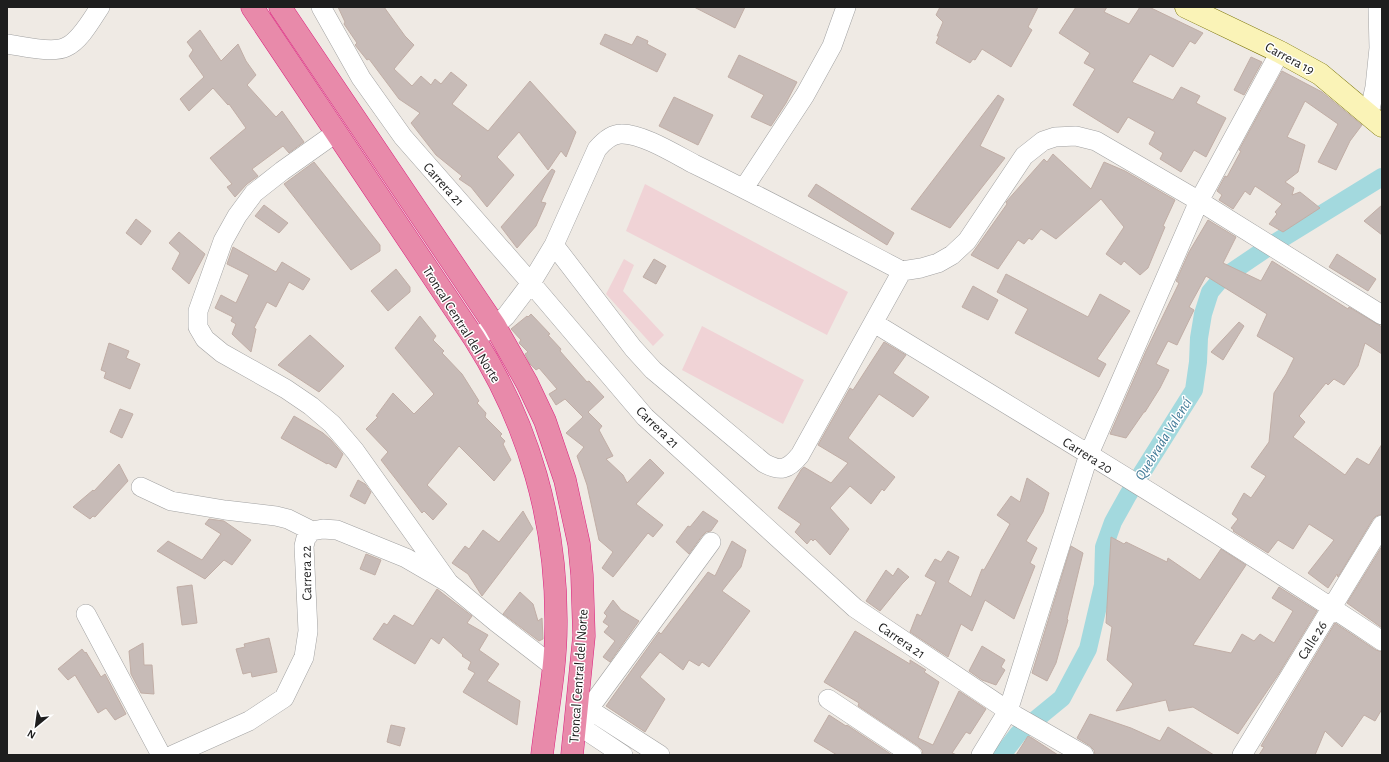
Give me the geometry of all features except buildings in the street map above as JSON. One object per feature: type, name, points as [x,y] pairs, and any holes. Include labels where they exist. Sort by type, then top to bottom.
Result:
[{"type":"highway","name":"Troncal Central del Norte","points":[[252,7],[474,338],[496,374],[516,416],[532,460],[541,493],[549,529],[554,575],[556,627],[553,666],[542,755]]},
{"type":"highway","name":"Troncal Central del Norte","points":[[280,7],[495,326],[528,383],[545,421],[565,480],[573,513],[579,544],[584,604],[584,636],[581,667],[581,716],[572,755]]},
{"type":"street","points":[[7,44],[52,50],[66,47],[84,30],[100,7]]},
{"type":"street","name":"Carrera 21","points":[[321,7],[361,78],[403,137],[531,283],[645,417],[855,608],[1012,714],[1084,755]]},
{"type":"street","points":[[744,188],[805,95],[832,46],[846,7]]},
{"type":"street","name":"Carrera 19","points":[[1186,7],[1280,52],[1320,74],[1376,120]]},
{"type":"street","points":[[1376,120],[1375,87],[1379,48],[1378,7]]},
{"type":"street","points":[[981,755],[1012,714],[1088,454],[1199,201],[1280,52]]},
{"type":"street","points":[[337,132],[254,193],[237,216],[223,241],[198,311],[198,327],[205,339],[222,353],[312,406],[332,424],[356,451],[449,583]]},
{"type":"street","points":[[474,338],[495,326],[506,316],[531,283],[554,245],[596,149],[608,138],[620,133],[634,135],[651,142],[744,188],[902,271],[938,263],[952,255],[967,241],[1024,156],[1043,141],[1055,137],[1076,136],[1096,141],[1199,201],[1279,252],[1382,314]]},
{"type":"street","points":[[554,245],[633,348],[653,370],[758,458],[774,468],[785,468],[793,464],[800,455],[902,271]]},
{"type":"street","name":"Carrera 20","points":[[874,323],[1127,478],[1382,641]]},
{"type":"street","points":[[141,487],[171,501],[225,510],[276,516],[288,519],[312,531]]},
{"type":"street","name":"Calle 26","points":[[1242,755],[1382,525]]},
{"type":"street","name":"Carrera 22","points":[[173,755],[249,721],[284,698],[304,657],[308,631],[304,546],[306,538],[312,531],[323,529],[337,530],[406,558],[449,583],[553,666]]},
{"type":"street","points":[[581,716],[711,542]]},
{"type":"street","points":[[86,614],[161,755]]},
{"type":"street","points":[[828,700],[912,755]]},
{"type":"street","points":[[581,716],[623,755]]},
{"type":"street","points":[[581,716],[660,755]]},
{"type":"shaded area","points":[[645,184],[848,292],[827,335],[626,231]]},
{"type":"shaded area","points":[[624,259],[634,265],[623,291],[664,335],[653,346],[606,294]]},
{"type":"shaded area","points":[[702,326],[804,380],[783,424],[682,370]]},
{"type":"waterway","name":"Quebrada Valencí","points":[[1002,755],[1018,734],[1062,698],[1088,649],[1103,585],[1104,547],[1113,522],[1128,495],[1194,390],[1198,362],[1199,338],[1203,314],[1210,292],[1221,279],[1273,244],[1382,177]]}]
